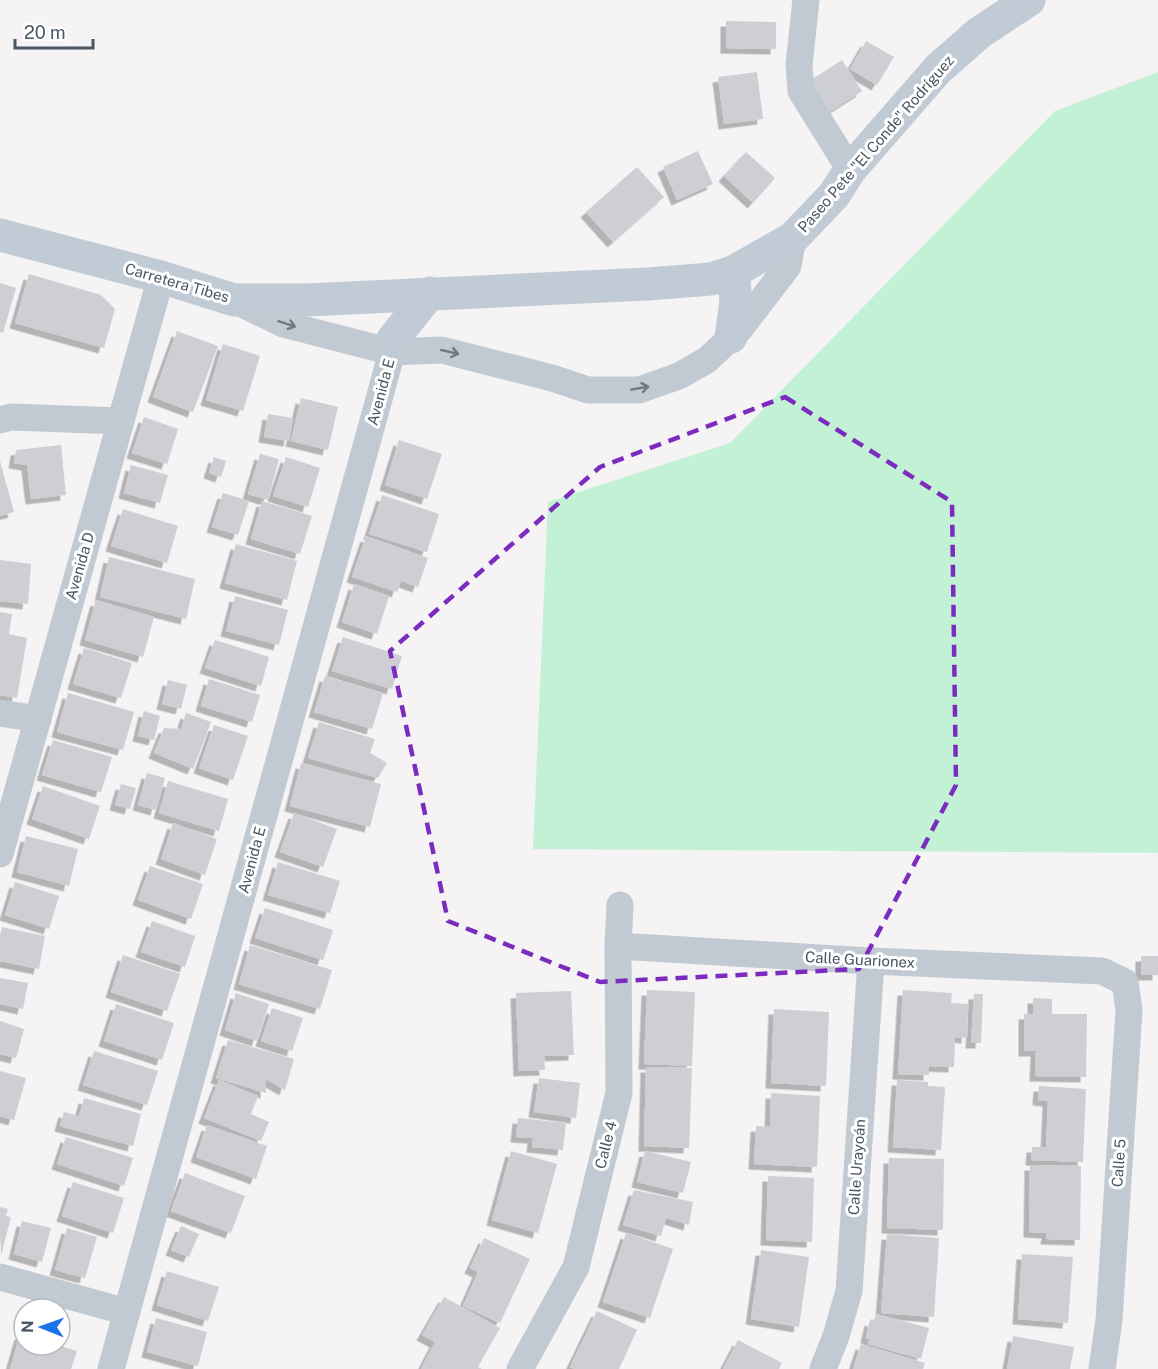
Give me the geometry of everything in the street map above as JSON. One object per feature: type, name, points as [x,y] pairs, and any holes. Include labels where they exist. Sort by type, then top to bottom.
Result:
[{"type":"street","points":[[806,0],[799,65],[801,91],[850,170]]},
{"type":"street","name":"Paseo Pete \"El Conde\" Rodríguez","points":[[430,293],[648,284],[711,279],[733,272],[793,238],[834,195],[850,170],[938,69],[979,33],[1029,0]]},
{"type":"street","name":"Carretera Tibes","points":[[0,235],[234,300],[306,300],[430,293]]},
{"type":"street","points":[[234,300],[284,324],[392,352],[442,350],[552,378],[588,390],[639,390],[679,376],[707,360],[739,330],[788,266],[793,238]]},
{"type":"street","points":[[731,337],[735,301],[733,272]]},
{"type":"street","name":"Avenida D","points":[[0,854],[161,278]]},
{"type":"street","points":[[392,352],[393,339],[430,293]]},
{"type":"street","name":"Avenida E","points":[[111,1369],[392,352]]},
{"type":"street","points":[[0,420],[11,417],[121,421]]},
{"type":"street","points":[[0,713],[38,719]]},
{"type":"street","name":"Calle 4","points":[[520,1369],[576,1267],[618,1093],[620,905]]},
{"type":"street","name":"Calle Guarionex","points":[[618,946],[870,961],[1102,971]]},
{"type":"street","name":"Calle Urayoán","points":[[823,1369],[836,1336],[849,1290],[870,961]]},
{"type":"street","name":"Calle 5","points":[[1102,971],[1125,982],[1129,1010],[1109,1320],[1102,1369]]},
{"type":"street","points":[[0,1276],[127,1312]]},
{"type":"highlighted area","points":[[785,397],[952,502],[956,785],[859,969],[600,982],[448,921],[390,651],[600,467]]},
{"type":"green space","points":[[1158,72],[1158,853],[533,849],[548,502],[730,443],[1055,111]]},
{"type":"building","points":[[726,21],[776,22],[776,49],[726,48]]},
{"type":"building","points":[[866,41],[894,57],[877,85],[850,69]]},
{"type":"building","points":[[842,60],[862,91],[823,116],[803,85]]},
{"type":"building","points":[[757,72],[763,119],[724,124],[718,77]]},
{"type":"building","points":[[698,151],[713,184],[677,200],[663,167]]},
{"type":"building","points":[[746,152],[775,178],[753,203],[724,176]]},
{"type":"building","points":[[637,167],[664,197],[613,242],[586,212]]},
{"type":"building","points":[[29,274],[101,295],[115,309],[104,348],[15,323]]},
{"type":"building","points":[[0,283],[16,288],[3,333],[0,332]]},
{"type":"building","points":[[177,331],[218,346],[193,412],[153,397]]},
{"type":"building","points":[[223,344],[260,356],[243,411],[206,400]]},
{"type":"building","points":[[301,398],[338,407],[328,450],[291,441]]},
{"type":"building","points":[[268,414],[293,418],[289,441],[264,437]]},
{"type":"building","points":[[144,417],[178,429],[167,464],[132,453]]},
{"type":"building","points":[[399,440],[442,454],[427,499],[385,485]]},
{"type":"building","points":[[61,445],[66,495],[31,499],[27,465],[14,463],[16,450]]},
{"type":"building","points":[[260,454],[279,459],[268,500],[248,494]]},
{"type":"building","points":[[214,457],[226,461],[221,477],[209,473]]},
{"type":"building","points":[[286,457],[320,468],[308,507],[273,496]]},
{"type":"building","points":[[0,461],[14,512],[0,516]]},
{"type":"building","points":[[131,465],[168,475],[160,503],[124,493]]},
{"type":"building","points":[[223,493],[249,501],[238,535],[212,527]]},
{"type":"building","points":[[382,495],[439,514],[427,552],[369,534]]},
{"type":"building","points":[[262,501],[312,516],[300,554],[251,539]]},
{"type":"building","points":[[123,509],[178,526],[167,563],[111,546]]},
{"type":"building","points":[[366,536],[428,558],[418,587],[401,581],[397,592],[352,577]]},
{"type":"building","points":[[236,544],[297,561],[287,600],[225,583]]},
{"type":"building","points":[[109,557],[195,579],[186,619],[100,597]]},
{"type":"building","points":[[0,560],[31,564],[28,604],[0,601]]},
{"type":"building","points":[[354,584],[389,596],[377,634],[342,622]]},
{"type":"building","points":[[235,596],[288,610],[279,645],[226,631]]},
{"type":"building","points":[[96,600],[154,617],[143,657],[85,640]]},
{"type":"building","points":[[0,612],[12,614],[9,634],[27,638],[17,698],[0,695]]},
{"type":"building","points":[[343,637],[402,656],[392,689],[332,671]]},
{"type":"building","points":[[215,640],[269,657],[261,686],[205,668]]},
{"type":"building","points":[[84,648],[132,663],[121,698],[73,684]]},
{"type":"building","points":[[325,676],[383,693],[372,729],[314,712]]},
{"type":"building","points":[[209,679],[260,695],[252,722],[201,706]]},
{"type":"building","points":[[168,680],[187,685],[181,709],[162,704]]},
{"type":"building","points":[[68,693],[134,712],[123,750],[57,732]]},
{"type":"building","points":[[144,711],[160,716],[154,740],[138,736]]},
{"type":"building","points":[[186,713],[211,722],[193,769],[154,753],[164,728],[181,729]]},
{"type":"building","points":[[319,722],[375,739],[370,753],[387,763],[378,778],[308,758]]},
{"type":"building","points":[[214,725],[248,736],[233,780],[199,768]]},
{"type":"building","points":[[53,740],[112,757],[101,792],[42,775]]},
{"type":"building","points":[[301,763],[381,784],[370,827],[290,806]]},
{"type":"building","points":[[147,773],[165,778],[156,810],[138,805]]},
{"type":"building","points":[[168,781],[228,799],[219,831],[159,813]]},
{"type":"building","points":[[121,784],[136,788],[130,809],[115,805]]},
{"type":"building","points":[[43,786],[100,806],[89,839],[32,819]]},
{"type":"building","points":[[294,813],[337,829],[323,867],[280,852]]},
{"type":"building","points":[[173,823],[217,839],[205,875],[161,859]]},
{"type":"building","points":[[26,836],[78,849],[69,886],[17,872]]},
{"type":"building","points":[[278,862],[340,881],[330,913],[268,895]]},
{"type":"building","points":[[150,866],[203,884],[191,919],[138,900]]},
{"type":"building","points":[[15,882],[59,896],[49,929],[5,915]]},
{"type":"building","points":[[265,908],[333,930],[323,960],[255,938]]},
{"type":"building","points":[[152,921],[195,936],[185,967],[141,952]]},
{"type":"building","points":[[2,927],[45,936],[39,969],[0,961]]},
{"type":"building","points":[[250,945],[332,970],[320,1009],[239,984]]},
{"type":"building","points":[[123,955],[180,974],[167,1011],[111,992]]},
{"type":"building","points":[[1141,956],[1158,956],[1158,975],[1141,975]]},
{"type":"building","points":[[0,978],[28,983],[23,1009],[0,1004]]},
{"type":"building","points":[[647,990],[695,992],[692,1066],[644,1064]]},
{"type":"building","points":[[903,990],[952,993],[951,1003],[968,1004],[967,1038],[955,1037],[954,1067],[929,1066],[929,1075],[898,1074]]},
{"type":"building","points":[[571,991],[574,1055],[544,1056],[545,1070],[519,1071],[516,993]]},
{"type":"building","points":[[236,993],[269,1004],[257,1041],[225,1030]]},
{"type":"building","points":[[974,994],[983,994],[981,1043],[971,1043]]},
{"type":"building","points":[[1033,998],[1052,999],[1052,1014],[1087,1014],[1086,1077],[1035,1076],[1036,1051],[1024,1051],[1024,1014],[1033,1014]]},
{"type":"building","points":[[116,1004],[174,1023],[162,1060],[104,1041]]},
{"type":"building","points":[[272,1008],[303,1018],[292,1051],[261,1041]]},
{"type":"building","points":[[774,1009],[829,1012],[826,1086],[771,1083]]},
{"type":"building","points":[[0,1021],[24,1029],[16,1058],[0,1054]]},
{"type":"building","points":[[228,1040],[294,1059],[285,1090],[266,1079],[266,1093],[216,1078]]},
{"type":"building","points":[[94,1051],[158,1071],[147,1105],[83,1085]]},
{"type":"building","points":[[646,1067],[692,1068],[689,1148],[644,1146]]},
{"type":"building","points":[[0,1071],[26,1078],[14,1120],[0,1116]]},
{"type":"building","points":[[539,1078],[580,1083],[576,1118],[534,1112]]},
{"type":"building","points":[[219,1080],[258,1096],[251,1114],[269,1122],[261,1141],[204,1118]]},
{"type":"building","points":[[897,1080],[928,1082],[928,1086],[945,1087],[941,1150],[893,1147]]},
{"type":"building","points":[[1039,1086],[1086,1089],[1083,1162],[1031,1160],[1032,1147],[1046,1147],[1048,1101],[1038,1100]]},
{"type":"building","points":[[771,1093],[820,1096],[817,1167],[754,1164],[756,1126],[770,1127]]},
{"type":"building","points":[[84,1098],[141,1114],[133,1146],[60,1126],[64,1112],[79,1116]]},
{"type":"building","points":[[518,1118],[566,1123],[563,1150],[532,1147],[533,1138],[516,1137]]},
{"type":"building","points":[[207,1125],[267,1146],[256,1179],[196,1157]]},
{"type":"building","points":[[66,1137],[133,1158],[124,1186],[57,1164]]},
{"type":"building","points":[[511,1151],[557,1164],[538,1233],[492,1220]]},
{"type":"building","points":[[645,1151],[691,1162],[683,1193],[637,1182]]},
{"type":"building","points":[[889,1158],[944,1159],[943,1230],[887,1228]]},
{"type":"building","points":[[1030,1165],[1081,1166],[1080,1240],[1046,1239],[1047,1233],[1029,1232]]},
{"type":"building","points":[[185,1173],[245,1196],[231,1233],[171,1211]]},
{"type":"building","points":[[768,1176],[814,1178],[812,1242],[766,1240]]},
{"type":"building","points":[[73,1182],[124,1198],[113,1233],[62,1216]]},
{"type":"building","points":[[634,1190],[693,1202],[689,1225],[666,1218],[661,1236],[623,1225]]},
{"type":"building","points":[[0,1207],[8,1209],[6,1216],[11,1217],[1,1256]]},
{"type":"building","points":[[22,1221],[51,1228],[42,1262],[14,1254]]},
{"type":"building","points":[[181,1226],[199,1234],[189,1257],[171,1250]]},
{"type":"building","points":[[67,1228],[97,1237],[85,1278],[55,1270]]},
{"type":"building","points":[[626,1233],[673,1249],[650,1318],[603,1302]]},
{"type":"building","points":[[887,1234],[939,1238],[934,1317],[881,1313]]},
{"type":"building","points":[[484,1238],[530,1259],[500,1323],[463,1306],[478,1272],[470,1268]]},
{"type":"building","points":[[761,1250],[809,1257],[799,1327],[751,1319]]},
{"type":"building","points":[[1022,1254],[1073,1257],[1068,1323],[1018,1319]]},
{"type":"building","points":[[167,1271],[219,1287],[208,1321],[157,1305]]},
{"type":"building","points":[[444,1297],[500,1328],[478,1367],[482,1369],[421,1369],[435,1342],[422,1335]]},
{"type":"building","points":[[597,1311],[637,1330],[619,1369],[570,1367]]},
{"type":"building","points":[[876,1314],[929,1328],[921,1359],[868,1344],[870,1339],[866,1338],[870,1320],[874,1322]]},
{"type":"building","points":[[156,1318],[207,1332],[198,1366],[147,1352]]},
{"type":"building","points":[[1013,1336],[1074,1347],[1070,1369],[1007,1369]]},
{"type":"building","points":[[738,1340],[782,1363],[779,1369],[723,1369]]},
{"type":"building","points":[[861,1344],[925,1363],[923,1369],[853,1369]]},
{"type":"building","points":[[72,1350],[77,1351],[71,1369],[10,1369],[13,1357],[72,1357]]}]
